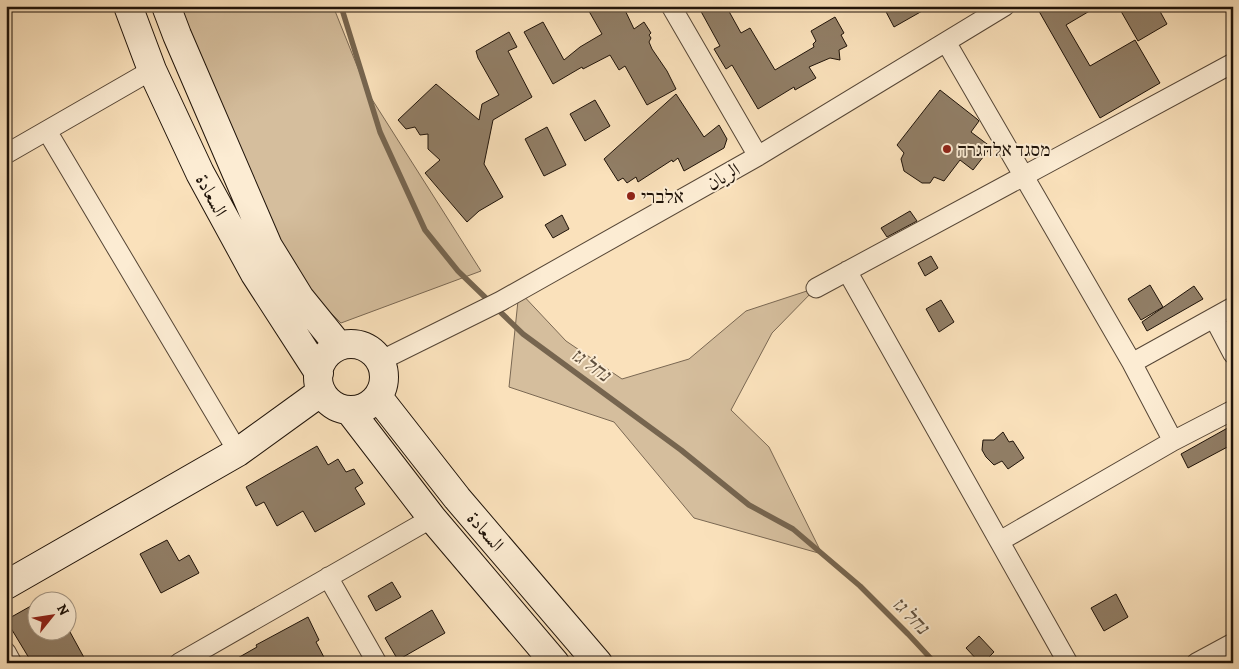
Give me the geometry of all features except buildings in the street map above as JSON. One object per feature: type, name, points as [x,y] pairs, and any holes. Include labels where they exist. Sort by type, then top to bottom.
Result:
[{"type":"street","name":"السعادة","points":[[128,6],[152,70],[200,173],[255,274],[320,383]]},
{"type":"street","name":"السعادة","points":[[166,6],[268,246],[300,298],[339,346]]},
{"type":"street","points":[[671,6],[758,156]]},
{"type":"street","name":"الريان","points":[[380,361],[501,301],[758,156],[1005,6]]},
{"type":"street","points":[[946,42],[1132,363],[1173,441]]},
{"type":"street","points":[[816,288],[1233,63]]},
{"type":"street","points":[[6,154],[152,70]]},
{"type":"street","points":[[47,131],[238,452]]},
{"type":"street","points":[[847,271],[1068,663]]},
{"type":"street","points":[[1132,363],[1233,307]]},
{"type":"street","points":[[1214,318],[1233,354]]},
{"type":"street","points":[[353,344],[370,349],[380,361],[384,375],[383,387],[378,397],[370,404],[360,409],[349,410],[338,407],[328,399],[320,383],[322,363],[328,354],[339,346],[353,344]]},
{"type":"street","points":[[6,585],[238,452],[320,383]]},
{"type":"street","name":"السعادة","points":[[378,397],[457,498],[598,663]]},
{"type":"street","name":"السعادة","points":[[349,410],[432,518],[555,663]]},
{"type":"street","points":[[1000,541],[1173,441],[1233,410]]},
{"type":"street","points":[[179,663],[432,518]]},
{"type":"street","points":[[328,577],[377,663]]},
{"type":"street","points":[[1196,663],[1233,643]]},
{"type":"street","points":[[6,652],[12,663]]},
{"type":"shaded area","points":[[178,6],[333,6],[368,93],[481,271],[341,323],[275,257]]},
{"type":"shaded area","points":[[816,288],[772,333],[731,410],[769,447],[822,554],[694,518],[614,422],[509,387],[519,291],[566,341],[622,379],[689,359],[746,311]]},
{"type":"waterway","name":"נחל גז","points":[[341,6],[380,132],[425,230],[458,271],[523,334],[681,450],[749,505],[793,529],[860,586],[935,663]]},
{"type":"place","name":"מסגד אלהגרה","points":[[947,149]]},
{"type":"place","name":"אלברי","points":[[631,196]]}]
